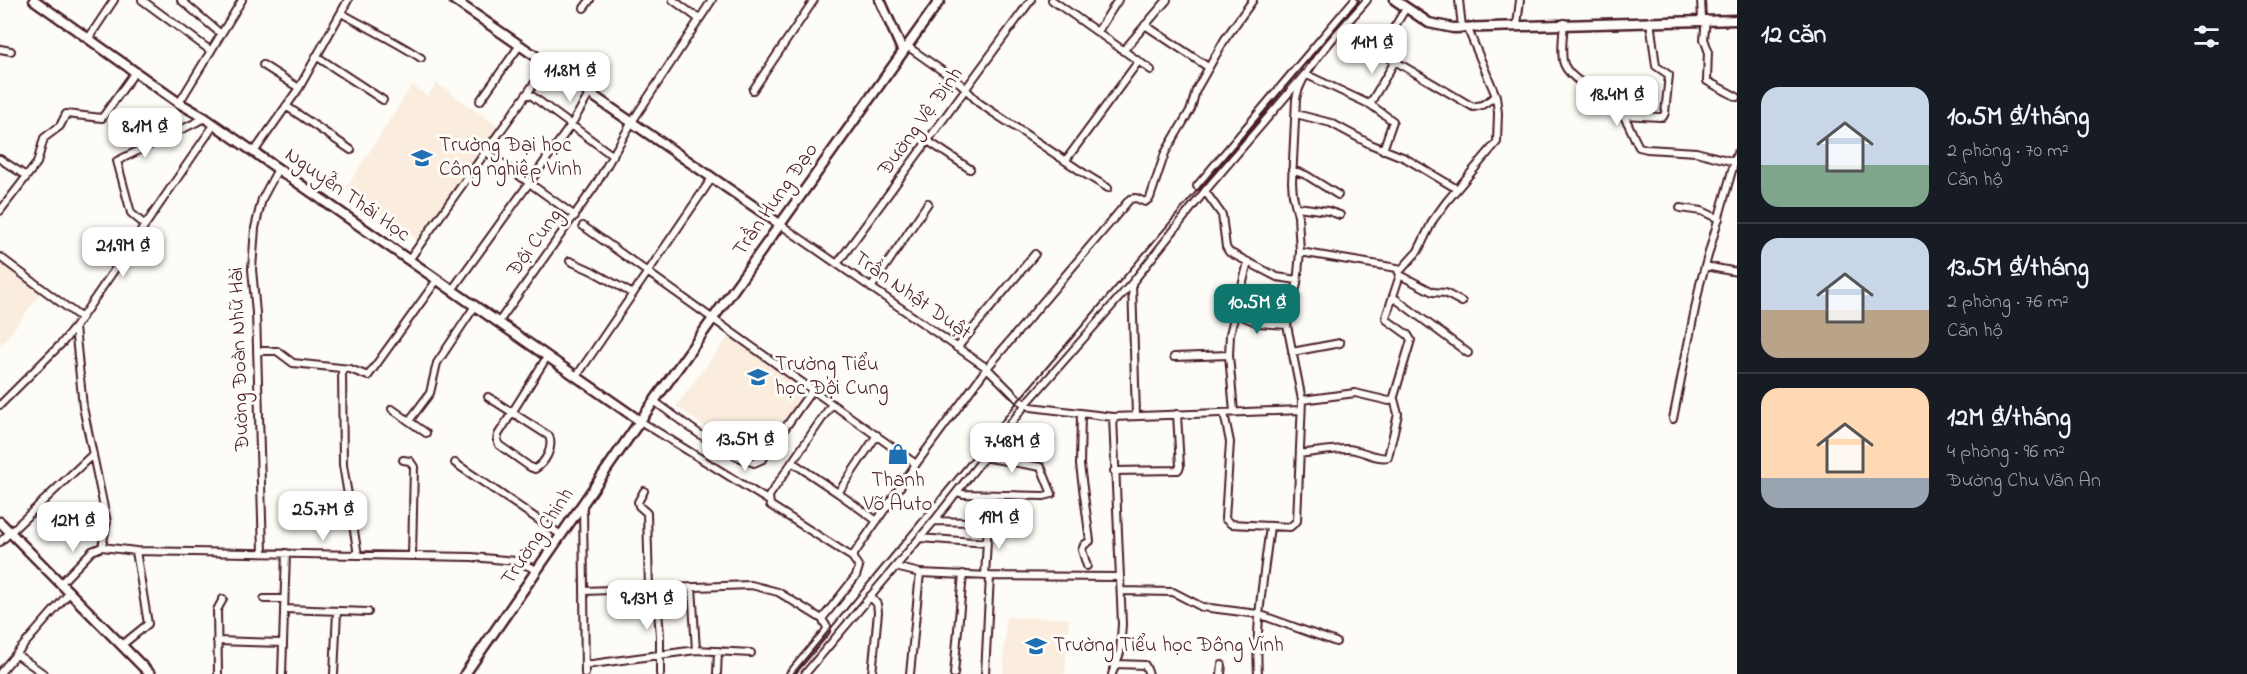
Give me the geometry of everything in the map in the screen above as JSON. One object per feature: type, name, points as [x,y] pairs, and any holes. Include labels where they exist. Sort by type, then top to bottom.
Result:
[{"type":"main road","name":"Nguyễn Thái Học","points":[[34,0],[639,421]]},
{"type":"main road","points":[[454,0],[780,225]]},
{"type":"main road","points":[[880,0],[905,49]]},
{"type":"main road","name":"Trần Hưng Đạo","points":[[639,421],[940,0]]},
{"type":"main road","points":[[1395,0],[1423,20],[1437,26],[1737,20]]},
{"type":"main road","name":"Trường Chinh","points":[[465,674],[639,421]]},
{"type":"main road","points":[[0,522],[150,674]]},
{"type":"street","points":[[88,39],[114,0]]},
{"type":"street","points":[[142,0],[211,51]]},
{"type":"street","points":[[181,0],[221,34]]},
{"type":"street","points":[[179,103],[242,0]]},
{"type":"street","points":[[254,152],[299,88],[348,0]]},
{"type":"street","points":[[584,8],[590,0]]},
{"type":"street","points":[[673,0],[699,19]]},
{"type":"street","name":"Đội Cung","points":[[498,323],[575,216],[632,122],[712,0]]},
{"type":"street","points":[[753,90],[814,0]]},
{"type":"street","name":"Đường Vệ Định","points":[[837,264],[1031,0]]},
{"type":"street","points":[[1052,0],[1151,70]]},
{"type":"street","points":[[1098,32],[1118,0]]},
{"type":"street","points":[[1123,51],[1167,0]]},
{"type":"street","points":[[852,557],[916,464],[987,368],[1130,199],[1136,198],[1145,202],[1150,198],[1170,143],[1191,109],[1194,95],[1208,67],[1253,0]]},
{"type":"street","points":[[1197,186],[1354,0]]},
{"type":"street","points":[[805,674],[934,521],[1026,404],[1132,283],[1205,191],[1366,0]]},
{"type":"street","points":[[1300,454],[1346,449],[1362,450],[1387,458],[1390,454],[1398,414],[1394,399],[1411,340],[1386,318],[1400,273],[1418,251],[1433,220],[1497,142],[1496,96],[1465,27],[1458,0]]},
{"type":"street","points":[[1517,25],[1520,0]]},
{"type":"street","points":[[1701,0],[1704,39],[1708,50],[1707,81],[1737,97]]},
{"type":"street","points":[[1406,8],[1384,44],[1384,50],[1393,60],[1471,106],[1479,107],[1496,96]]},
{"type":"street","points":[[341,13],[402,45],[421,58]]},
{"type":"street","points":[[1623,115],[1663,117],[1665,113],[1669,75],[1656,66],[1650,21]]},
{"type":"street","points":[[1564,23],[1562,58],[1566,69],[1573,77],[1606,98],[1623,115],[1638,145],[1642,148],[1696,152],[1735,162]]},
{"type":"street","points":[[1145,25],[1208,67]]},
{"type":"street","points":[[480,100],[520,45]]},
{"type":"street","points":[[0,49],[11,51]]},
{"type":"street","points":[[905,49],[961,84],[979,103],[1025,135],[1108,188]]},
{"type":"street","points":[[316,56],[383,100]]},
{"type":"street","points":[[1371,105],[1373,95],[1393,66],[1393,60]]},
{"type":"street","points":[[1066,160],[1138,62]]},
{"type":"street","points":[[409,260],[548,64]]},
{"type":"street","points":[[263,65],[299,88]]},
{"type":"street","points":[[0,211],[37,163],[44,138],[60,126],[66,114],[102,118],[135,72]]},
{"type":"street","points":[[1305,74],[1371,105],[1393,121],[1383,150]]},
{"type":"street","points":[[1224,413],[1230,442],[1225,519],[1231,524],[1290,527],[1298,521],[1302,400],[1287,325],[1297,280],[1300,252],[1292,170],[1298,89],[1305,74]]},
{"type":"street","points":[[528,93],[613,156]]},
{"type":"street","points":[[452,290],[570,125],[590,93]]},
{"type":"street","points":[[286,106],[351,150]]},
{"type":"street","points":[[1296,114],[1326,121],[1383,150],[1405,158],[1457,189]]},
{"type":"street","points":[[145,225],[131,213],[117,161],[204,118]]},
{"type":"street","points":[[0,405],[62,344],[75,327],[80,316],[214,125]]},
{"type":"street","points":[[928,141],[970,169]]},
{"type":"street","points":[[485,151],[575,216]]},
{"type":"street","points":[[1673,419],[1696,299],[1737,153]]},
{"type":"street","points":[[0,159],[26,176]]},
{"type":"street","name":"Đường Đoàn Nhữ Hài","points":[[263,552],[252,249],[262,199],[278,169]]},
{"type":"street","points":[[1292,170],[1306,175],[1338,195]]},
{"type":"street","points":[[576,377],[712,178]]},
{"type":"street","points":[[1205,191],[1222,215],[1227,249],[1277,277],[1297,280]]},
{"type":"street","points":[[871,288],[928,202]]},
{"type":"street","points":[[1297,207],[1328,211],[1340,216]]},
{"type":"street","points":[[1680,208],[1702,211],[1719,219]]},
{"type":"street","name":"Trần Nhật Duật","points":[[780,225],[987,368],[1019,400],[1031,407],[1113,417],[1301,410]]},
{"type":"street","points":[[583,226],[916,464]]},
{"type":"street","points":[[1300,252],[1395,268],[1433,292],[1445,293],[1462,303]]},
{"type":"street","points":[[957,348],[1035,254]]},
{"type":"street","points":[[0,257],[80,316]]},
{"type":"street","points":[[570,261],[633,294]]},
{"type":"street","points":[[1234,412],[1229,355],[1230,334],[1248,262]]},
{"type":"street","points":[[1705,266],[1737,272]]},
{"type":"street","points":[[257,351],[277,351],[293,363],[342,370],[350,369],[363,375],[370,375],[437,280]]},
{"type":"street","points":[[1132,283],[1136,416]]},
{"type":"street","points":[[1393,297],[1468,353]]},
{"type":"street","points":[[409,421],[430,393],[437,363],[475,306]]},
{"type":"street","points":[[1235,313],[1258,323],[1287,325]]},
{"type":"street","points":[[75,327],[83,407],[106,522],[102,547]]},
{"type":"street","points":[[1292,352],[1340,343]]},
{"type":"street","points":[[1173,357],[1229,355]]},
{"type":"street","points":[[488,397],[512,413],[549,436],[551,441],[547,454],[535,469],[530,468],[497,443],[498,435],[512,413],[547,357]]},
{"type":"street","points":[[342,370],[343,465],[357,555]]},
{"type":"street","points":[[654,401],[714,443],[754,463],[764,459],[812,390]]},
{"type":"street","points":[[1302,400],[1354,393],[1389,401],[1394,399]]},
{"type":"street","points":[[769,501],[769,496],[832,404]]},
{"type":"street","points":[[392,409],[426,433]]},
{"type":"street","points":[[1081,413],[1080,465],[1090,541],[1082,547],[1082,550],[1087,566]]},
{"type":"street","points":[[1114,471],[1179,469],[1177,414]]},
{"type":"street","points":[[1112,674],[1120,653],[1122,624],[1113,417]]},
{"type":"street","points":[[639,421],[769,501],[770,505],[858,563],[858,572],[822,620]]},
{"type":"street","points":[[838,493],[877,435]]},
{"type":"street","points":[[0,542],[93,454]]},
{"type":"street","points":[[957,492],[963,495],[1044,496],[1052,494],[1041,467],[983,457]]},
{"type":"street","points":[[403,460],[410,461],[414,466],[412,556]]},
{"type":"street","points":[[792,462],[877,521]]},
{"type":"street","points":[[455,463],[561,535]]},
{"type":"street","points":[[644,491],[638,502],[647,513],[660,674]]},
{"type":"street","points":[[582,503],[585,674]]},
{"type":"street","points":[[934,521],[1004,523]]},
{"type":"street","points":[[985,674],[988,523]]},
{"type":"street","points":[[1257,674],[1258,614],[1270,526]]},
{"type":"street","points":[[920,538],[987,543]]},
{"type":"street","points":[[61,583],[92,551],[102,547],[136,551],[472,557],[516,561],[537,570]]},
{"type":"street","points":[[122,645],[148,624],[136,551]]},
{"type":"street","points":[[282,674],[286,553]]},
{"type":"street","points":[[895,567],[920,573],[1120,577]]},
{"type":"street","points":[[910,674],[920,573]]},
{"type":"street","points":[[954,674],[963,574]]},
{"type":"street","points":[[584,591],[760,586],[778,592],[822,620],[826,625],[826,631],[790,674]]},
{"type":"street","points":[[692,587],[696,650]]},
{"type":"street","points":[[1121,591],[1173,592],[1202,607],[1258,614],[1336,642]]},
{"type":"street","points":[[0,673],[70,592]]},
{"type":"street","points":[[870,596],[875,600],[878,612],[872,674]]},
{"type":"street","points":[[218,674],[217,610],[224,599]]},
{"type":"street","points":[[264,599],[284,599]]},
{"type":"street","points":[[284,609],[368,612]]},
{"type":"street","points":[[334,674],[337,611]]},
{"type":"street","points":[[217,641],[283,643]]},
{"type":"street","points":[[585,665],[696,650],[750,653]]},
{"type":"street","points":[[717,674],[718,651]]},
{"type":"street","points":[[16,654],[44,674]]},
{"type":"street","points":[[1116,664],[1145,665],[1149,674]]},
{"type":"street","points":[[1221,674],[1222,665]]},
{"type":"shaded area","name":"Trường Đại học Công nghiệp Vinh","points":[[437,83],[499,127],[419,241],[346,188],[412,85],[427,96]]},
{"type":"shaded area","points":[[0,261],[42,292],[0,347]]},
{"type":"shaded area","points":[[730,334],[808,390],[762,457],[754,460],[676,406]]},
{"type":"shaded area","name":"Trường Tiểu học Đông Vĩnh","points":[[1006,617],[1069,618],[1065,674],[1003,674]]},
{"type":"railway","points":[[793,674],[1019,400],[1359,0]]},
{"type":"place","name":"Trường Đại học Công nghiệp Vinh","points":[[422,158]]},
{"type":"place","name":"Trường Tiểu học Đội Cung","points":[[758,377]]},
{"type":"place","name":"Thanh Võ Auto","points":[[898,454]]},
{"type":"place","name":"Trường Tiểu học Đông Vĩnh","points":[[1036,646]]}]
